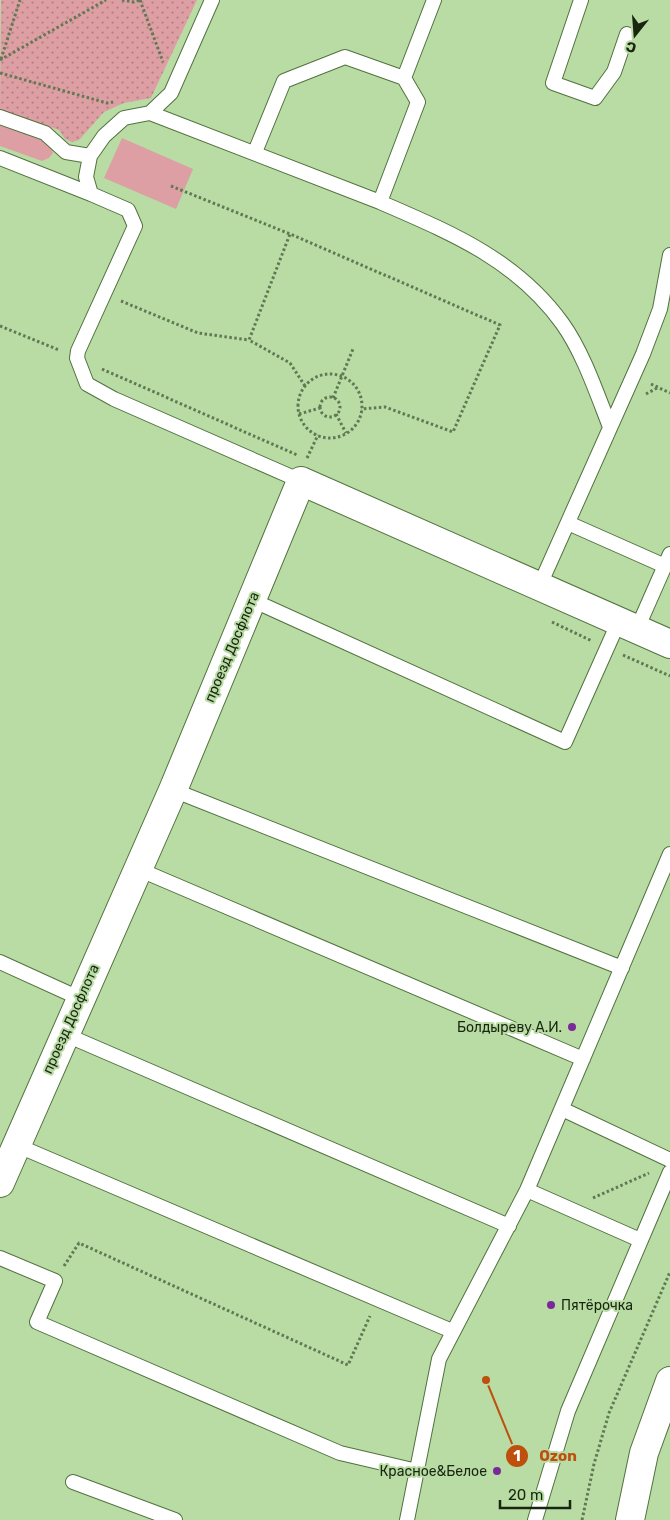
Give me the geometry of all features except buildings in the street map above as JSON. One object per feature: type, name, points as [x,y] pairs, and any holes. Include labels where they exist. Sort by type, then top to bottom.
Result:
[{"type":"street","points":[[304,470],[539,587],[670,644]]},
{"type":"street","name":"проезд Досфлота","points":[[0,1183],[173,790],[304,470]]},
{"type":"street","points":[[630,1520],[644,1453],[670,1382]]},
{"type":"lane","points":[[150,113],[171,93],[212,0]]},
{"type":"lane","points":[[404,78],[434,0]]},
{"type":"lane","points":[[581,0],[553,84],[595,98],[614,72],[627,34]]},
{"type":"lane","points":[[255,152],[284,81],[345,57],[404,78],[418,102],[380,202]]},
{"type":"lane","points":[[91,194],[86,177],[90,156],[104,136],[124,118],[150,113],[255,152],[380,202],[468,241],[500,263],[542,299],[563,324],[585,367],[610,427]]},
{"type":"lane","points":[[0,117],[44,133],[66,152],[90,156]]},
{"type":"lane","points":[[0,158],[128,210],[135,226],[78,351],[77,358],[87,384],[114,399],[304,470]]},
{"type":"lane","points":[[539,587],[610,427],[665,311],[670,255]]},
{"type":"lane","points":[[252,600],[565,742],[628,625],[667,560],[568,523]]},
{"type":"lane","points":[[173,790],[622,968]]},
{"type":"lane","points":[[406,1520],[439,1359],[527,1190],[670,854]]},
{"type":"lane","points":[[138,869],[583,1059]]},
{"type":"lane","points":[[0,962],[80,998]]},
{"type":"lane","points":[[64,1034],[509,1226]]},
{"type":"lane","points":[[562,1109],[670,1160]]},
{"type":"lane","points":[[16,1145],[452,1331]]},
{"type":"lane","points":[[535,1520],[568,1411],[670,1172]]},
{"type":"lane","points":[[527,1190],[640,1240]]},
{"type":"lane","points":[[0,1258],[55,1281],[38,1322],[340,1453],[417,1471]]},
{"type":"lane","points":[[73,1482],[175,1520]]},
{"type":"path","points":[[0,60],[20,0]]},
{"type":"path","points":[[0,60],[106,0]]},
{"type":"path","points":[[122,0],[134,2],[140,0],[163,62]]},
{"type":"path","points":[[159,70],[167,53]]},
{"type":"path","points":[[0,73],[108,104],[116,102]]},
{"type":"path","points":[[171,186],[290,234],[500,326],[453,432],[384,406],[361,409]]},
{"type":"path","points":[[249,340],[290,234]]},
{"type":"path","points":[[104,294],[198,333],[249,340],[290,363],[305,386]]},
{"type":"path","points":[[333,398],[352,349]]},
{"type":"path","points":[[328,374],[342,377],[356,388],[360,398],[361,409],[358,420],[346,433],[333,438],[318,435],[305,427],[299,414],[298,398],[305,386],[321,376],[328,374]]},
{"type":"path","points":[[333,398],[339,404],[336,414],[346,433]]},
{"type":"path","points":[[320,408],[323,400],[333,398]]},
{"type":"path","points":[[299,414],[320,408]]},
{"type":"path","points":[[320,408],[326,416],[336,414]]},
{"type":"path","points":[[304,470],[318,435]]},
{"type":"path","points":[[569,1209],[653,1171]]},
{"type":"path","points":[[67,1262],[79,1243],[348,1365],[378,1300]]},
{"type":"path","points":[[582,1520],[594,1464],[609,1413],[670,1272]]},
{"type":"shaded area","points":[[1,0],[197,0],[151,98],[124,103],[104,112],[79,140],[72,142],[65,139],[59,130],[0,110]]},
{"type":"shaded area","points":[[0,124],[39,139],[53,153],[49,158],[42,161],[0,146]]},
{"type":"shaded area","points":[[122,138],[193,169],[176,209],[104,178]]},
{"type":"place","name":"Болдыреву А.И.","points":[[572,1027]]},
{"type":"place","name":"Пятёрочка","points":[[551,1305]]},
{"type":"place","name":"Ozon","points":[[486,1380]]},
{"type":"place","name":"Красное&Белое","points":[[497,1471]]}]
